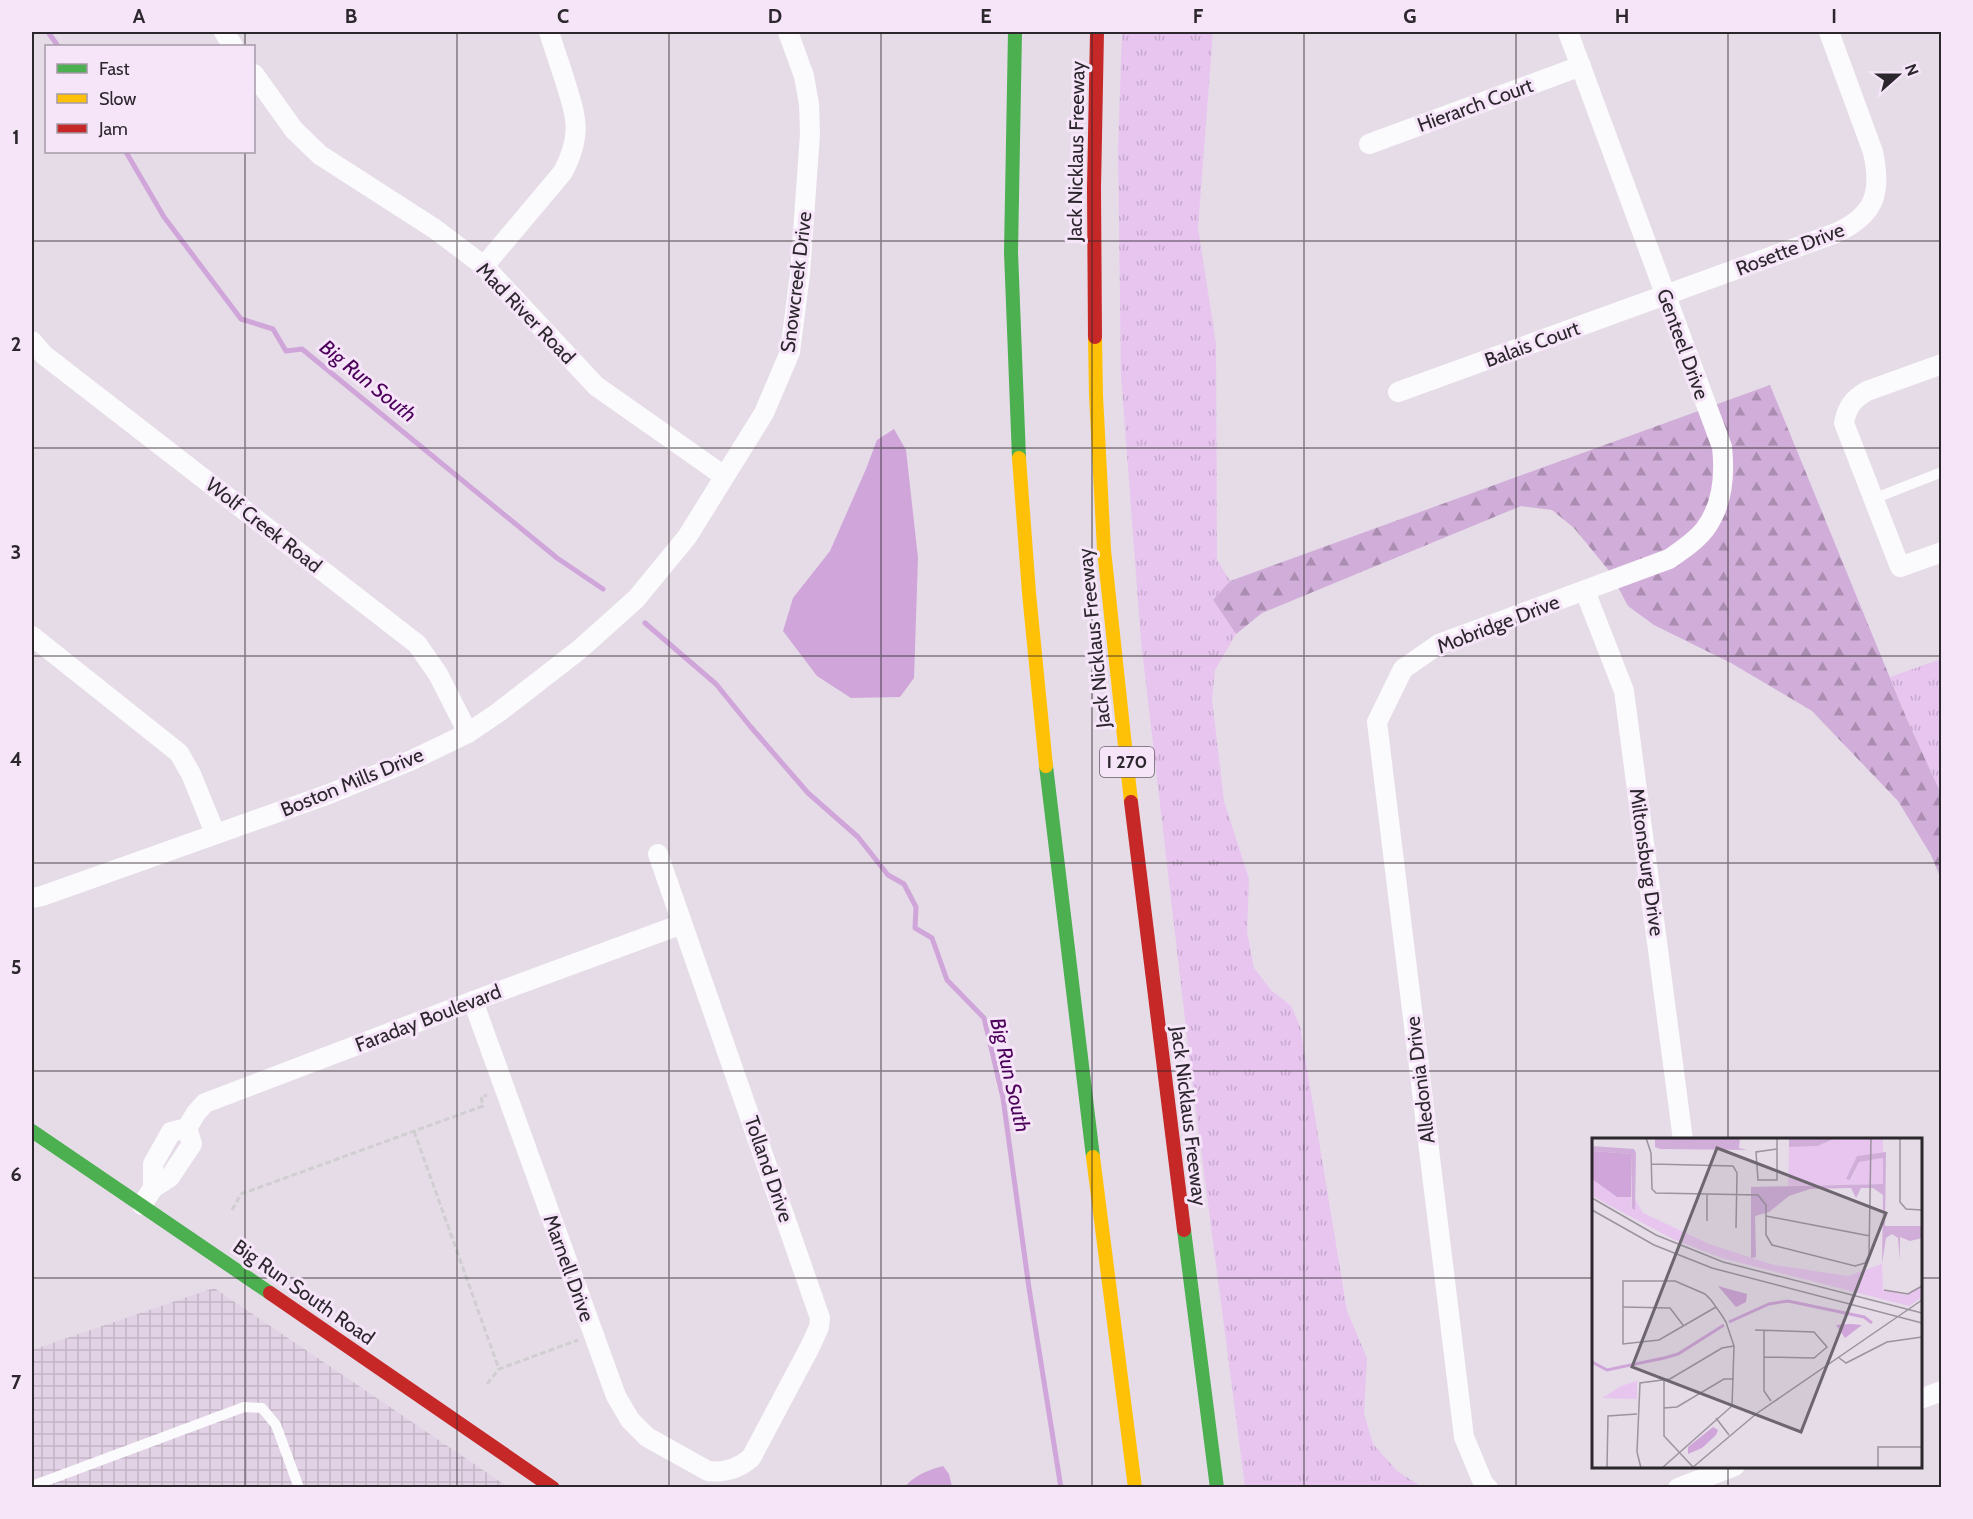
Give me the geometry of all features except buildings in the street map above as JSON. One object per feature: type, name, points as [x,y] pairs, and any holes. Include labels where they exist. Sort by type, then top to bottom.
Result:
[{"type":"main road","points":[[1015,32],[1012,324],[1020,482],[1035,670],[1062,907],[1135,1488]]},
{"type":"main road","name":"Jack Nicklaus Freeway","points":[[1097,32],[1094,188],[1096,372],[1104,550],[1139,877],[1217,1488]]},
{"type":"main road","name":"Big Run South Road","points":[[32,1131],[148,1196],[553,1488]]},
{"type":"street","points":[[224,32],[232,45]]},
{"type":"street","points":[[484,266],[563,172],[575,140],[575,114],[549,32]]},
{"type":"street","name":"Snowcreek Drive","points":[[636,599],[687,537],[764,413],[790,352],[800,274],[810,134],[809,104],[804,76],[788,32]]},
{"type":"street","name":"Genteel Drive","points":[[1568,32],[1722,447],[1724,466],[1716,509],[1705,529],[1688,545],[1670,559],[1585,591]]},
{"type":"street","name":"Rosette Drive","points":[[1666,296],[1852,226],[1864,215],[1873,201],[1878,185],[1874,152],[1829,32]]},
{"type":"street","name":"Hierarch Court","points":[[1369,144],[1581,66]]},
{"type":"street","name":"Mad River Road","points":[[255,75],[294,130],[320,156],[435,229],[484,266],[596,386],[724,476]]},
{"type":"street","name":"Balais Court","points":[[1398,392],[1666,296]]},
{"type":"street","name":"Wolf Creek Road","points":[[32,341],[44,355],[417,644],[438,674],[468,733]]},
{"type":"street","points":[[1941,364],[1867,391],[1851,402],[1844,423],[1900,567],[1941,552]]},
{"type":"street","name":"Mobridge Drive","points":[[1377,722],[1403,669],[1439,644],[1585,591]]},
{"type":"street","name":"Miltonsburg Drive","points":[[1585,591],[1624,691],[1683,1138]]},
{"type":"street","name":"Boston Mills Drive","points":[[32,898],[329,794],[412,760],[468,733],[579,650],[636,599]]},
{"type":"street","points":[[32,636],[179,753],[191,774],[216,833]]},
{"type":"street","name":"Alledonia Drive","points":[[1377,722],[1464,1437],[1484,1485],[1488,1488]]},
{"type":"street","name":"Tolland Drive","points":[[658,854],[820,1318],[819,1327],[810,1347],[751,1458],[743,1465],[734,1468]]},
{"type":"street","name":"Faraday Boulevard","points":[[148,1196],[153,1164],[171,1132],[187,1128],[205,1103],[682,924]]},
{"type":"street","name":"Marnell Drive","points":[[472,1001],[616,1396],[630,1420],[647,1437],[708,1471],[719,1472],[734,1468]]},
{"type":"street","points":[[1922,1398],[1941,1391]]},
{"type":"street","points":[[1678,1488],[1732,1468]]},
{"type":"lane","points":[[1873,499],[1941,472]]},
{"type":"lane","points":[[32,1486],[244,1407],[262,1408],[276,1425],[299,1488]]},
{"type":"path","points":[[232,1210],[241,1194],[483,1106],[481,1097],[504,1089]]},
{"type":"path","points":[[414,1131],[499,1369]]},
{"type":"path","points":[[487,1384],[499,1369],[593,1335]]},
{"type":"shaded area","points":[[894,429],[906,450],[918,558],[914,678],[900,697],[851,698],[817,676],[783,631],[793,598],[830,551],[877,440]]},
{"type":"shaded area","points":[[214,1288],[508,1487],[32,1487],[32,1350]]},
{"type":"shaded area","points":[[943,1466],[949,1474],[952,1487],[905,1487],[917,1476]]},
{"type":"green space","points":[[1122,32],[1213,32],[1198,228],[1216,343],[1217,560],[1230,581],[1213,600],[1236,634],[1215,670],[1212,699],[1224,801],[1249,879],[1247,932],[1254,968],[1271,990],[1291,1006],[1300,1026],[1347,1311],[1367,1358],[1364,1414],[1373,1444],[1397,1471],[1422,1487],[1245,1487],[1193,1088],[1141,641],[1121,375],[1118,150]]},
{"type":"green space","points":[[1770,385],[1906,717],[1941,794],[1941,879],[1931,855],[1898,801],[1812,711],[1731,663],[1654,625],[1628,606],[1610,572],[1574,528],[1552,510],[1521,506],[1262,613],[1236,634],[1213,600],[1230,581]]},
{"type":"green space","points":[[1941,659],[1941,794],[1890,677]]},
{"type":"waterway","name":"Big Run South","points":[[48,32],[57,45]]},
{"type":"waterway","name":"Big Run South","points":[[127,153],[164,217],[241,319],[273,329],[286,351],[302,349],[557,558],[603,589]]},
{"type":"waterway","name":"Big Run South","points":[[645,623],[716,684],[808,793],[858,837],[888,875],[904,884],[916,907],[915,928],[932,938],[947,980],[984,1018],[1003,1098],[1029,1288],[1061,1488]]},
{"type":"traffic: fast","points":[[1015,32],[1011,252],[1019,458]]},
{"type":"traffic: fast","points":[[1046,766],[1093,1157]]},
{"type":"traffic: fast","points":[[32,1131],[270,1293]]},
{"type":"traffic: fast","points":[[1184,1230],[1217,1488]]},
{"type":"traffic: slow","points":[[1095,337],[1104,550],[1131,802]]},
{"type":"traffic: slow","points":[[1019,458],[1029,593],[1046,766]]},
{"type":"traffic: slow","points":[[1093,1157],[1135,1488]]},
{"type":"traffic: jam","points":[[1095,337],[1094,188],[1097,32]]},
{"type":"traffic: jam","points":[[1131,802],[1184,1230]]},
{"type":"traffic: jam","points":[[270,1293],[553,1488]]}]
